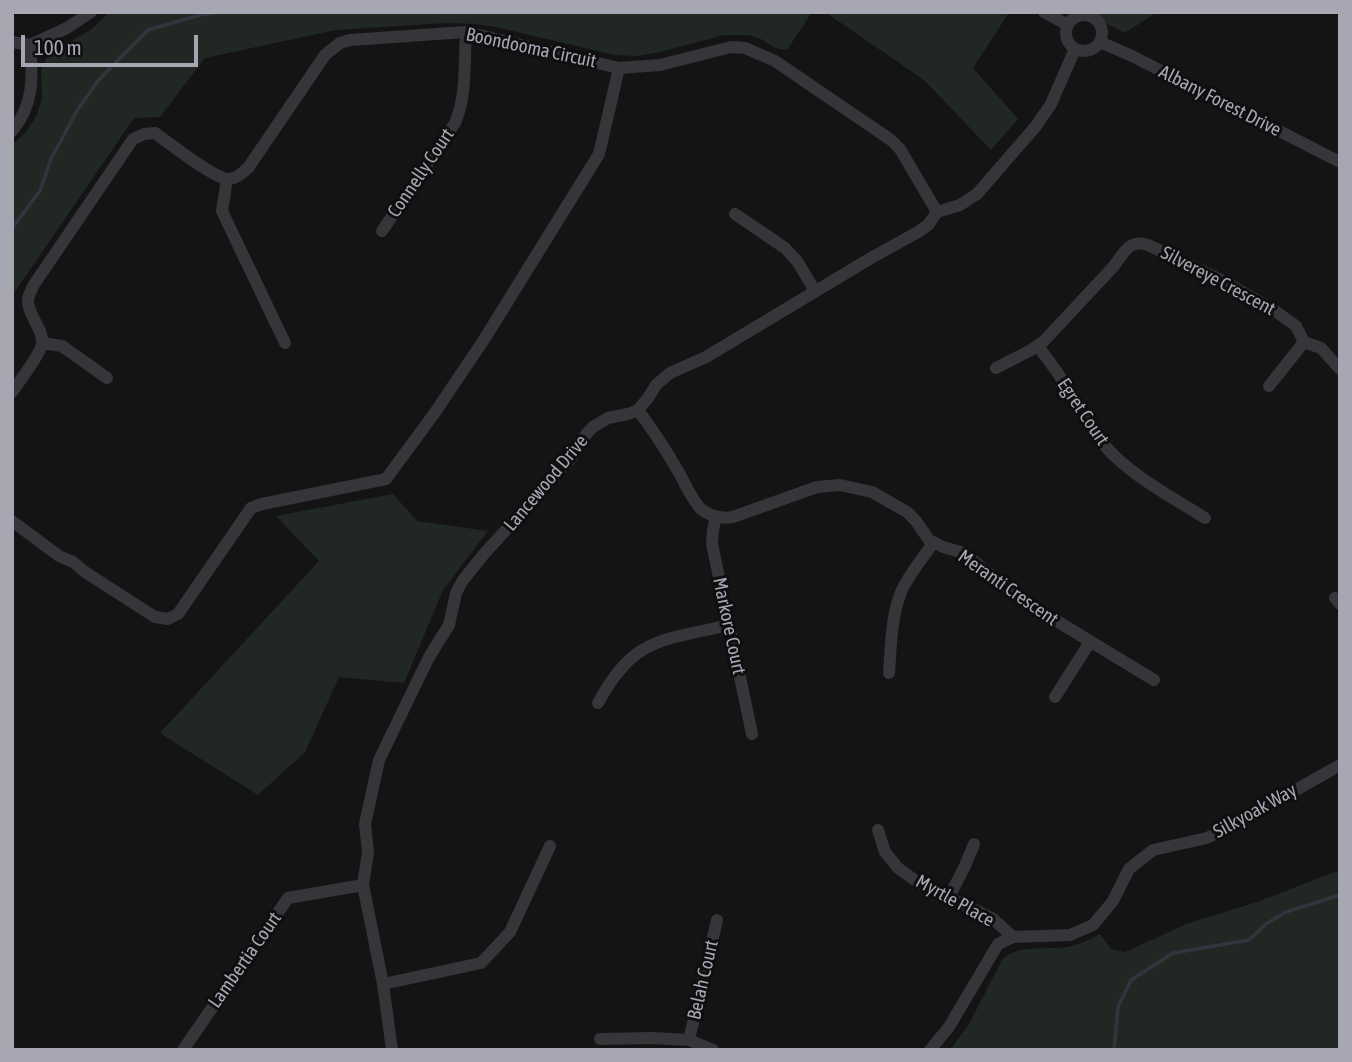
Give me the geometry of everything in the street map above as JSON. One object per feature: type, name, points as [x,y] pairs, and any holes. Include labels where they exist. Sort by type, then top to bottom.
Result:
[{"type":"street","points":[[12,42],[30,44],[67,28],[91,12]]},
{"type":"street","points":[[1044,12],[1068,25]]},
{"type":"street","points":[[1079,17],[1092,18],[1101,28],[1100,42],[1089,51],[1075,49],[1067,38],[1068,25],[1079,17]]},
{"type":"street","name":"Boondooma Circuit","points":[[12,521],[59,556],[73,562],[155,618],[168,619],[178,614],[251,508],[386,479],[485,338],[599,154],[619,68],[466,32],[363,38],[340,43],[332,47],[321,60],[248,168],[238,176],[227,179]]},
{"type":"street","name":"Connelly Court","points":[[382,231],[461,111],[466,32]]},
{"type":"street","name":"Albany Forest Drive","points":[[1100,42],[1340,162]]},
{"type":"street","points":[[12,131],[27,109],[32,68],[30,44]]},
{"type":"street","points":[[619,68],[660,65],[731,47],[759,53],[803,79],[891,140],[900,149],[937,212]]},
{"type":"street","points":[[716,517],[704,511],[696,502],[669,455],[638,410],[656,385],[670,373],[706,356],[921,230],[937,212],[960,205],[977,194],[1051,104],[1075,49]]},
{"type":"street","points":[[12,393],[38,354],[42,343],[27,299],[33,286],[133,139],[144,134],[155,133],[212,173],[227,179],[222,211],[285,343]]},
{"type":"street","points":[[735,214],[791,253],[815,291]]},
{"type":"street","name":"Silvereye Crescent","points":[[996,368],[1038,346],[1123,254],[1138,242],[1149,244],[1274,310],[1296,326],[1304,342],[1318,347],[1340,369]]},
{"type":"street","points":[[1269,386],[1304,342]]},
{"type":"street","points":[[42,343],[62,346],[107,379]]},
{"type":"street","name":"Egret Court","points":[[1038,346],[1114,457],[1205,518]]},
{"type":"street","name":"Lancewood Drive","points":[[392,1050],[383,984],[363,885],[368,852],[365,824],[379,761],[429,657],[449,625],[459,586],[484,554],[572,457],[593,427],[608,418],[638,410]]},
{"type":"street","name":"Meranti Crescent","points":[[716,517],[733,517],[817,487],[850,486],[879,495],[907,512],[933,543],[964,553],[1023,600],[1154,680]]},
{"type":"street","name":"Markore Court","points":[[716,517],[712,544],[752,734]]},
{"type":"street","points":[[889,673],[898,601],[908,580],[933,543]]},
{"type":"street","points":[[598,703],[614,675],[643,648],[674,636],[729,625]]},
{"type":"street","points":[[1055,697],[1090,642]]},
{"type":"street","name":"Silkyoak Way","points":[[1013,937],[1070,935],[1093,925],[1113,901],[1129,869],[1153,850],[1207,838],[1340,765]]},
{"type":"street","name":"Myrtle Place","points":[[878,830],[885,852],[898,868],[916,881],[993,919],[1013,937]]},
{"type":"street","points":[[948,897],[974,844]]},
{"type":"street","points":[[383,984],[481,963],[510,932],[550,846]]},
{"type":"street","name":"Lambertia Court","points":[[183,1050],[288,898],[363,885]]},
{"type":"street","name":"Belah Court","points":[[689,1040],[717,920]]},
{"type":"street","points":[[930,1050],[949,1027],[998,944],[1013,937]]},
{"type":"street","points":[[600,1039],[689,1040],[713,1050]]},
{"type":"shaded area","points":[[109,12],[812,12],[787,50],[775,48],[749,35],[724,35],[638,56],[615,55],[496,27],[446,23],[336,30],[205,58],[160,117],[134,118],[12,296],[12,145],[26,132],[37,115],[42,98],[41,70],[48,55],[92,29]]},
{"type":"shaded area","points":[[825,12],[1008,14],[973,68],[1018,119],[991,150],[924,80]]},
{"type":"shaded area","points":[[1084,12],[1157,12],[1125,33]]},
{"type":"shaded area","points":[[393,494],[417,521],[488,531],[443,590],[404,683],[339,677],[305,752],[258,795],[160,733],[319,561],[276,516]]},
{"type":"shaded area","points":[[1340,870],[1340,1046],[1333,1050],[950,1050],[969,1024],[1002,960],[1008,955],[1024,950],[1068,947],[1100,934],[1111,949],[1125,952],[1189,923],[1257,902]]},
{"type":"waterway","points":[[12,228],[40,191],[51,159],[78,109],[114,64],[148,30],[200,15],[221,12]]},
{"type":"waterway","points":[[1114,1050],[1118,1007],[1131,980],[1173,953],[1249,940],[1266,924],[1286,912],[1340,895]]}]
